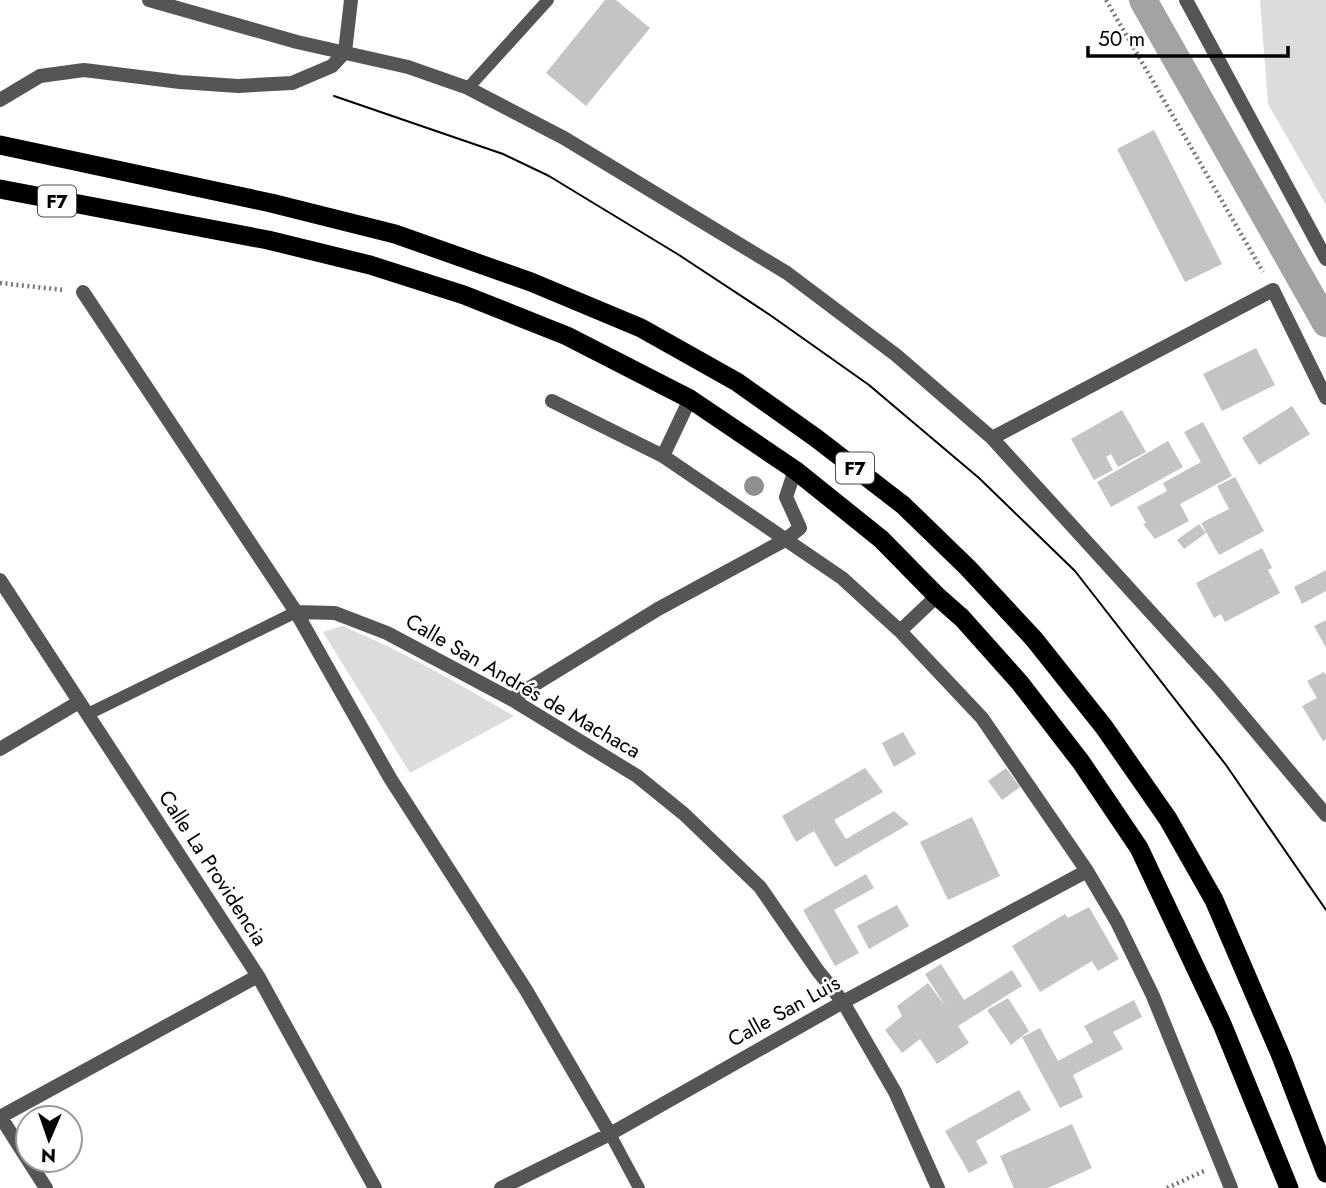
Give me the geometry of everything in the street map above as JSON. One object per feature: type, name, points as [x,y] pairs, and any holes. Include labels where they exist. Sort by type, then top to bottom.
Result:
[{"type":"highway","name":"F7","points":[[0,145],[271,203],[395,234],[531,282],[641,328],[737,383],[816,438],[903,505],[968,568],[1034,639],[1104,727],[1168,819],[1214,900],[1281,1056],[1326,1173]]},
{"type":"highway","name":"F7","points":[[0,189],[268,240],[370,265],[464,295],[567,335],[690,399],[795,470],[881,539],[962,618],[1020,683],[1081,762],[1139,848],[1222,1024],[1289,1188]]},
{"type":"street","points":[[149,0],[297,42],[408,67],[468,88],[564,138],[787,273],[896,355],[992,438],[1217,685],[1326,815]]},
{"type":"street","points":[[0,100],[40,76],[84,70],[238,86],[292,83],[331,66],[345,52],[351,0]]},
{"type":"street","points":[[1186,0],[1326,259]]},
{"type":"street","points":[[992,438],[1273,290],[1326,398]]},
{"type":"street","points":[[83,292],[296,612],[390,778],[526,990],[610,1134]]},
{"type":"street","points":[[663,456],[690,399]]},
{"type":"street","points":[[552,401],[663,456],[842,578],[900,631],[982,718],[1087,871],[1117,922],[1153,996],[1231,1188]]},
{"type":"street","points":[[511,699],[658,609],[785,540],[800,528],[786,498],[795,470]]},
{"type":"street","name":"Calle La Providencia","points":[[0,580],[258,976],[375,1188]]},
{"type":"street","points":[[900,631],[937,596]]},
{"type":"street","name":"Calle San Andrés de Machaca","points":[[296,612],[335,613],[387,632],[511,699],[637,776],[684,814],[760,887],[818,971],[843,1002],[895,1092],[938,1188]]},
{"type":"street","points":[[0,749],[79,702]]},
{"type":"street","name":"Calle San Luis","points":[[501,1188],[610,1134],[843,1002],[1087,871]]},
{"type":"street","points":[[14,1138],[0,1117],[258,976]]},
{"type":"lane","points":[[468,88],[548,0]]},
{"type":"lane","points":[[89,714],[296,612]]},
{"type":"lane","points":[[610,1134],[639,1188]]},
{"type":"path","points":[[1107,0],[1273,290]]},
{"type":"path","points":[[0,283],[83,292]]},
{"type":"path","points":[[1167,1188],[1220,1163]]},
{"type":"shaded area","points":[[1260,0],[1326,0],[1326,205],[1268,104]]},
{"type":"shaded area","points":[[342,626],[408,657],[514,716],[410,773],[323,632]]},
{"type":"building","points":[[605,0],[616,0],[650,28],[586,106],[546,73]]},
{"type":"building","points":[[1154,130],[1222,264],[1185,282],[1117,149]]},
{"type":"building","points":[[1256,348],[1275,385],[1222,411],[1203,374]]},
{"type":"building","points":[[1292,406],[1310,434],[1259,465],[1242,438]]},
{"type":"building","points":[[1122,410],[1146,452],[1118,467],[1111,454],[1106,457],[1113,470],[1094,480],[1071,439]]},
{"type":"building","points":[[1203,422],[1232,476],[1180,504],[1189,521],[1155,539],[1143,524],[1146,523],[1137,507],[1167,491],[1163,483],[1201,462],[1184,432]]},
{"type":"building","points":[[1168,441],[1183,467],[1111,507],[1097,482]]},
{"type":"building","points":[[1235,477],[1264,531],[1219,555],[1201,523],[1229,509],[1217,486]]},
{"type":"building","points":[[1199,524],[1206,533],[1184,549],[1177,540]]},
{"type":"building","points":[[1262,548],[1272,568],[1268,570],[1280,593],[1225,622],[1221,614],[1214,618],[1196,583]]},
{"type":"building","points":[[1326,570],[1326,591],[1302,604],[1294,587]]},
{"type":"building","points":[[1326,620],[1326,648],[1314,626]]},
{"type":"building","points":[[1324,672],[1326,739],[1323,741],[1302,706],[1317,698],[1307,681]]},
{"type":"building","points":[[903,732],[916,754],[894,767],[882,743]]},
{"type":"building","points":[[865,768],[883,792],[834,820],[846,839],[894,811],[909,824],[835,867],[814,831],[796,842],[782,816]]},
{"type":"building","points":[[1006,768],[1020,787],[1002,800],[988,781]]},
{"type":"building","points":[[972,817],[1000,876],[948,900],[920,842]]},
{"type":"building","points":[[866,874],[874,888],[834,910],[859,953],[835,966],[803,910]]},
{"type":"building","points":[[897,905],[909,926],[869,949],[857,926]]},
{"type":"building","points":[[1089,907],[1119,959],[1098,971],[1092,961],[1040,992],[1012,946],[1065,914],[1068,918]]},
{"type":"building","points":[[941,964],[964,1000],[1012,970],[1022,986],[958,1026],[969,1043],[937,1064],[920,1039],[902,1053],[885,1030],[902,1016],[897,1006],[928,983],[946,1007],[925,974]]},
{"type":"building","points":[[1008,998],[1029,1031],[1011,1045],[987,1010]]},
{"type":"building","points":[[1134,1000],[1142,1017],[1113,1032],[1123,1049],[1073,1075],[1083,1097],[1060,1108],[1022,1037],[1040,1028],[1058,1061],[1093,1042],[1084,1026]]},
{"type":"building","points":[[1019,1090],[1031,1110],[976,1141],[988,1163],[969,1173],[945,1131]]},
{"type":"building","points":[[1072,1124],[1092,1168],[1048,1188],[1014,1188],[1000,1156]]},
{"type":"waterway","points":[[1143,0],[1326,323]]},
{"type":"tram line","points":[[334,96],[503,154],[549,176],[679,255],[869,385],[979,478],[1075,571],[1226,765],[1326,910]]}]
